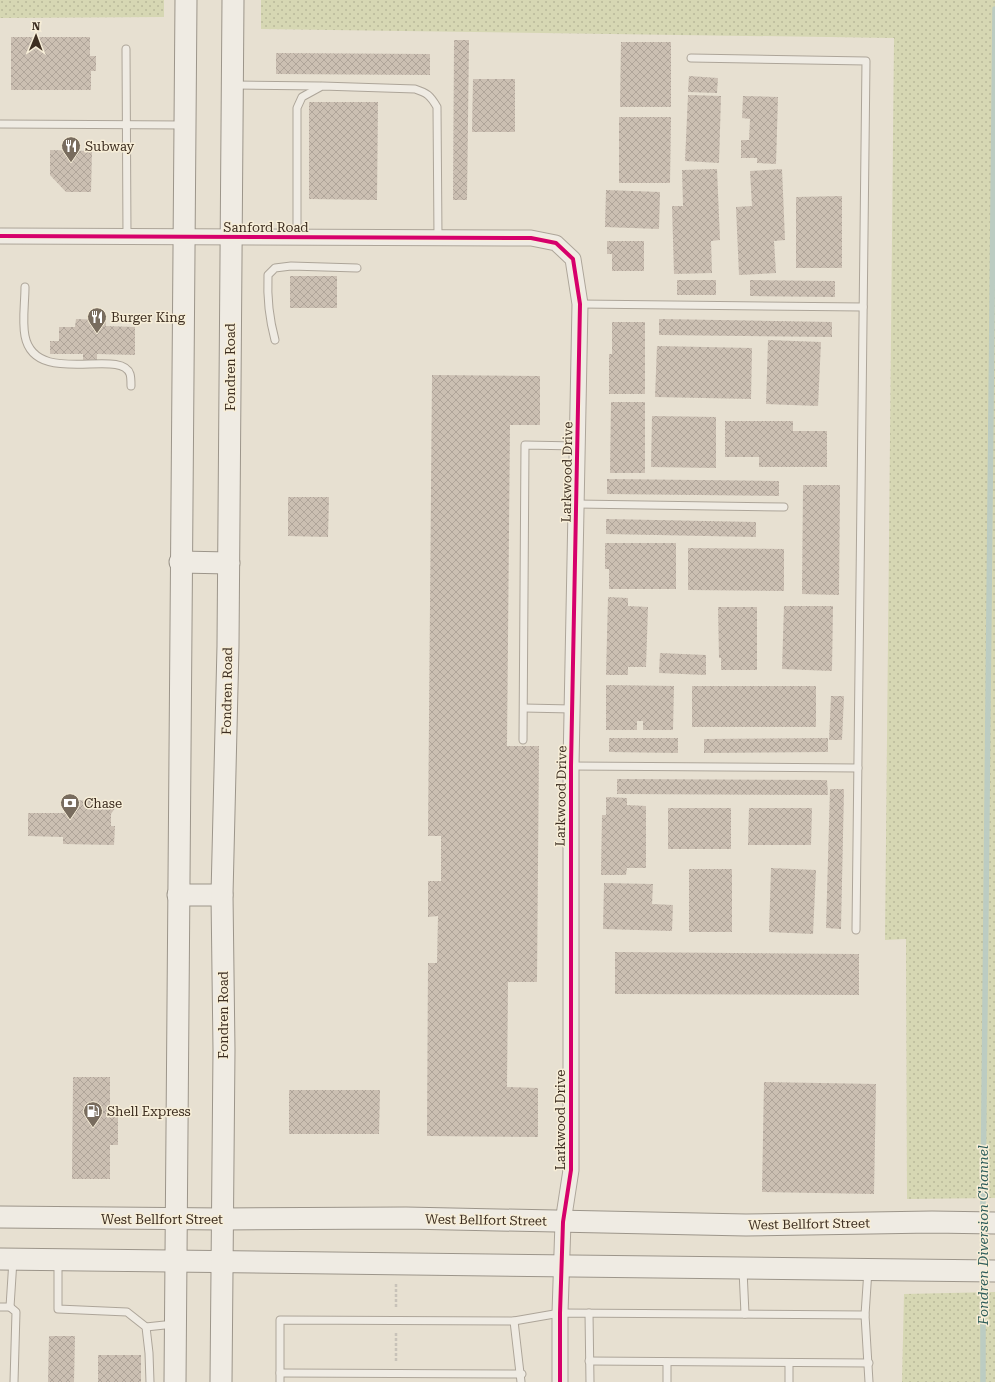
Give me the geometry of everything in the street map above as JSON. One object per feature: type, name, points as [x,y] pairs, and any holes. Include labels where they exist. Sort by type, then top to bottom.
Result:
[{"type":"main road","points":[[175,1382],[177,1260],[180,562],[186,0]]},
{"type":"main road","name":"Fondren Road","points":[[221,1382],[222,895],[227,741],[233,0]]},
{"type":"main road","points":[[180,562],[228,563]]},
{"type":"main road","points":[[178,894],[222,895]]},
{"type":"main road","name":"West Bellfort Street","points":[[0,1217],[222,1220],[406,1218],[738,1225],[932,1222],[995,1224]]},
{"type":"main road","points":[[7,1259],[868,1270],[935,1269],[995,1271]]},
{"type":"street","name":"Sanford Road","points":[[0,236],[531,238]]},
{"type":"street","name":"Larkwood Drive","points":[[531,238],[556,243],[573,259],[580,304],[571,766],[571,1170],[563,1222],[560,1313],[560,1382]]},
{"type":"lane","points":[[126,49],[127,236]]},
{"type":"lane","points":[[692,58],[866,61],[856,930]]},
{"type":"lane","points":[[232,86],[322,86],[415,89],[427,93],[437,107],[438,238]]},
{"type":"lane","points":[[297,238],[297,108],[302,97],[322,86]]},
{"type":"lane","points":[[0,124],[184,125]]},
{"type":"lane","points":[[275,340],[269,318],[267,302],[268,275],[275,268],[291,266],[357,268]]},
{"type":"lane","points":[[25,287],[25,336],[30,348],[38,357],[53,364],[123,366],[130,373],[131,386]]},
{"type":"lane","points":[[580,304],[863,307]]},
{"type":"lane","points":[[524,740],[525,445],[577,446]]},
{"type":"lane","points":[[576,504],[784,507]]},
{"type":"lane","points":[[524,708],[572,709]]},
{"type":"lane","points":[[571,766],[858,768]]},
{"type":"lane","points":[[7,1259],[10,1308]]},
{"type":"lane","points":[[58,1260],[58,1309],[127,1312],[146,1327],[159,1327],[176,1324]]},
{"type":"lane","points":[[743,1268],[745,1314]]},
{"type":"lane","points":[[868,1270],[865,1315],[870,1382]]},
{"type":"lane","points":[[0,1307],[10,1308],[16,1312],[14,1382]]},
{"type":"lane","points":[[280,1382],[280,1320],[514,1321],[560,1313],[865,1315]]},
{"type":"lane","points":[[590,1313],[590,1382]]},
{"type":"lane","points":[[514,1321],[522,1374],[521,1382]]},
{"type":"lane","points":[[146,1327],[150,1382]]},
{"type":"lane","points":[[589,1361],[869,1363]]},
{"type":"lane","points":[[667,1362],[667,1382]]},
{"type":"lane","points":[[789,1362],[789,1382]]},
{"type":"lane","points":[[280,1373],[522,1374]]},
{"type":"lane","points":[[462,1374],[462,1382]]},
{"type":"path","points":[[396,1283],[396,1310]]},
{"type":"path","points":[[396,1332],[396,1364]]},
{"type":"green space","points":[[0,0],[164,0],[164,17],[0,18]]},
{"type":"green space","points":[[261,0],[995,0],[995,1198],[907,1199],[906,939],[885,940],[894,38],[261,29]]},
{"type":"green space","points":[[995,1292],[995,1382],[902,1382],[904,1294]]},
{"type":"building","points":[[11,37],[90,37],[90,56],[96,56],[96,71],[91,71],[91,90],[11,90]]},
{"type":"building","points":[[454,40],[469,40],[467,200],[453,200]]},
{"type":"building","points":[[621,42],[671,42],[671,107],[620,107]]},
{"type":"building","points":[[276,53],[430,54],[430,75],[276,74]]},
{"type":"building","points":[[689,76],[718,78],[717,93],[688,92]]},
{"type":"building","points":[[473,79],[515,79],[515,132],[472,132]]},
{"type":"building","points":[[688,95],[721,96],[719,163],[685,161]]},
{"type":"building","points":[[743,96],[778,97],[776,164],[757,163],[757,158],[741,158],[741,140],[749,140],[750,119],[742,118]]},
{"type":"building","points":[[309,102],[378,102],[377,200],[309,199]]},
{"type":"building","points":[[619,117],[671,117],[670,183],[619,183]]},
{"type":"building","name":"Subway","points":[[50,150],[92,151],[91,192],[66,192],[50,175]]},
{"type":"building","points":[[717,169],[720,240],[711,241],[712,273],[674,274],[672,206],[683,206],[682,170]]},
{"type":"building","points":[[782,169],[785,240],[774,241],[776,273],[739,275],[736,207],[752,206],[750,171]]},
{"type":"building","points":[[606,190],[660,192],[659,229],[605,227]]},
{"type":"building","points":[[842,196],[842,268],[796,268],[796,197]]},
{"type":"building","points":[[607,241],[644,241],[644,271],[612,271],[612,254],[607,254]]},
{"type":"building","points":[[290,276],[337,276],[337,308],[290,308]]},
{"type":"building","points":[[677,280],[716,280],[716,295],[677,295]]},
{"type":"building","points":[[750,280],[835,281],[835,297],[750,296]]},
{"type":"building","name":"Burger King","points":[[76,319],[106,320],[106,326],[135,327],[135,355],[97,354],[97,361],[83,361],[83,354],[50,354],[50,341],[59,341],[59,327],[75,327]]},
{"type":"building","points":[[659,319],[832,322],[832,337],[659,335]]},
{"type":"building","points":[[612,322],[645,322],[645,394],[609,394],[609,354],[612,354]]},
{"type":"building","points":[[768,340],[821,342],[818,406],[766,404]]},
{"type":"building","points":[[657,346],[752,348],[751,399],[655,397]]},
{"type":"building","points":[[432,375],[540,376],[540,425],[510,425],[507,746],[539,746],[537,982],[508,982],[507,1087],[538,1088],[538,1137],[427,1136],[428,963],[437,963],[438,916],[428,917],[428,881],[441,881],[441,836],[428,836]]},
{"type":"building","points":[[611,402],[645,402],[645,473],[610,473]]},
{"type":"building","points":[[652,416],[716,417],[716,468],[651,467]]},
{"type":"building","points":[[725,421],[793,421],[793,431],[827,431],[827,467],[759,467],[759,457],[725,457]]},
{"type":"building","points":[[607,479],[779,481],[779,496],[607,494]]},
{"type":"building","points":[[803,485],[840,485],[839,595],[802,594]]},
{"type":"building","points":[[288,497],[329,497],[328,537],[288,536]]},
{"type":"building","points":[[606,519],[756,522],[756,537],[606,534]]},
{"type":"building","points":[[605,543],[676,543],[676,589],[609,589],[609,569],[605,569]]},
{"type":"building","points":[[688,548],[784,549],[784,591],[688,590]]},
{"type":"building","points":[[608,597],[628,598],[628,606],[648,607],[646,667],[628,667],[628,675],[606,675]]},
{"type":"building","points":[[784,606],[833,606],[832,671],[782,669]]},
{"type":"building","points":[[718,607],[757,607],[757,670],[721,670],[721,658],[719,658]]},
{"type":"building","points":[[660,653],[706,655],[706,675],[659,673]]},
{"type":"building","points":[[606,685],[674,686],[673,730],[643,730],[643,721],[637,721],[637,730],[606,730]]},
{"type":"building","points":[[692,686],[816,686],[816,727],[692,727]]},
{"type":"building","points":[[831,696],[844,696],[842,740],[829,740]]},
{"type":"building","points":[[609,738],[678,738],[678,753],[609,752]]},
{"type":"building","points":[[828,738],[828,752],[704,753],[704,739]]},
{"type":"building","points":[[617,779],[827,780],[828,795],[617,794]]},
{"type":"building","points":[[830,789],[844,789],[841,929],[826,928]]},
{"type":"building","points":[[606,797],[627,798],[627,805],[646,806],[646,868],[627,868],[626,875],[601,875],[602,815],[606,815]]},
{"type":"building","name":"Chase","points":[[64,800],[110,801],[113,803],[115,808],[111,814],[111,826],[115,826],[114,845],[63,844],[63,837],[28,836],[28,813],[64,813]]},
{"type":"building","points":[[668,808],[731,808],[731,849],[668,849]]},
{"type":"building","points":[[749,808],[812,808],[811,845],[748,845]]},
{"type":"building","points":[[771,868],[816,870],[813,934],[769,932]]},
{"type":"building","points":[[689,869],[732,869],[732,932],[689,932]]},
{"type":"building","points":[[604,883],[653,884],[652,904],[673,905],[672,931],[603,929]]},
{"type":"building","points":[[615,952],[859,954],[859,995],[615,994]]},
{"type":"building","points":[[73,1077],[110,1077],[110,1112],[118,1112],[118,1145],[110,1145],[110,1179],[72,1179]]},
{"type":"building","points":[[764,1082],[876,1084],[874,1194],[762,1192]]},
{"type":"building","points":[[289,1090],[380,1090],[379,1134],[289,1134]]},
{"type":"building","points":[[49,1336],[75,1336],[74,1382],[48,1382]]},
{"type":"building","points":[[98,1355],[141,1355],[141,1382],[98,1382]]},
{"type":"waterway","name":"Fondren Diversion Channel","points":[[983,1382],[983,1202],[995,9]]},
{"type":"cycle path","points":[[0,236],[531,238],[556,243],[573,259],[580,304],[571,766],[571,1170],[563,1222],[560,1313],[560,1382]]},
{"type":"place","name":"Subway","points":[[71,163]]},
{"type":"place","name":"Burger King","points":[[97,334]]},
{"type":"place","name":"Chase","points":[[70,820]]},
{"type":"place","name":"Shell Express","points":[[93,1128]]}]
